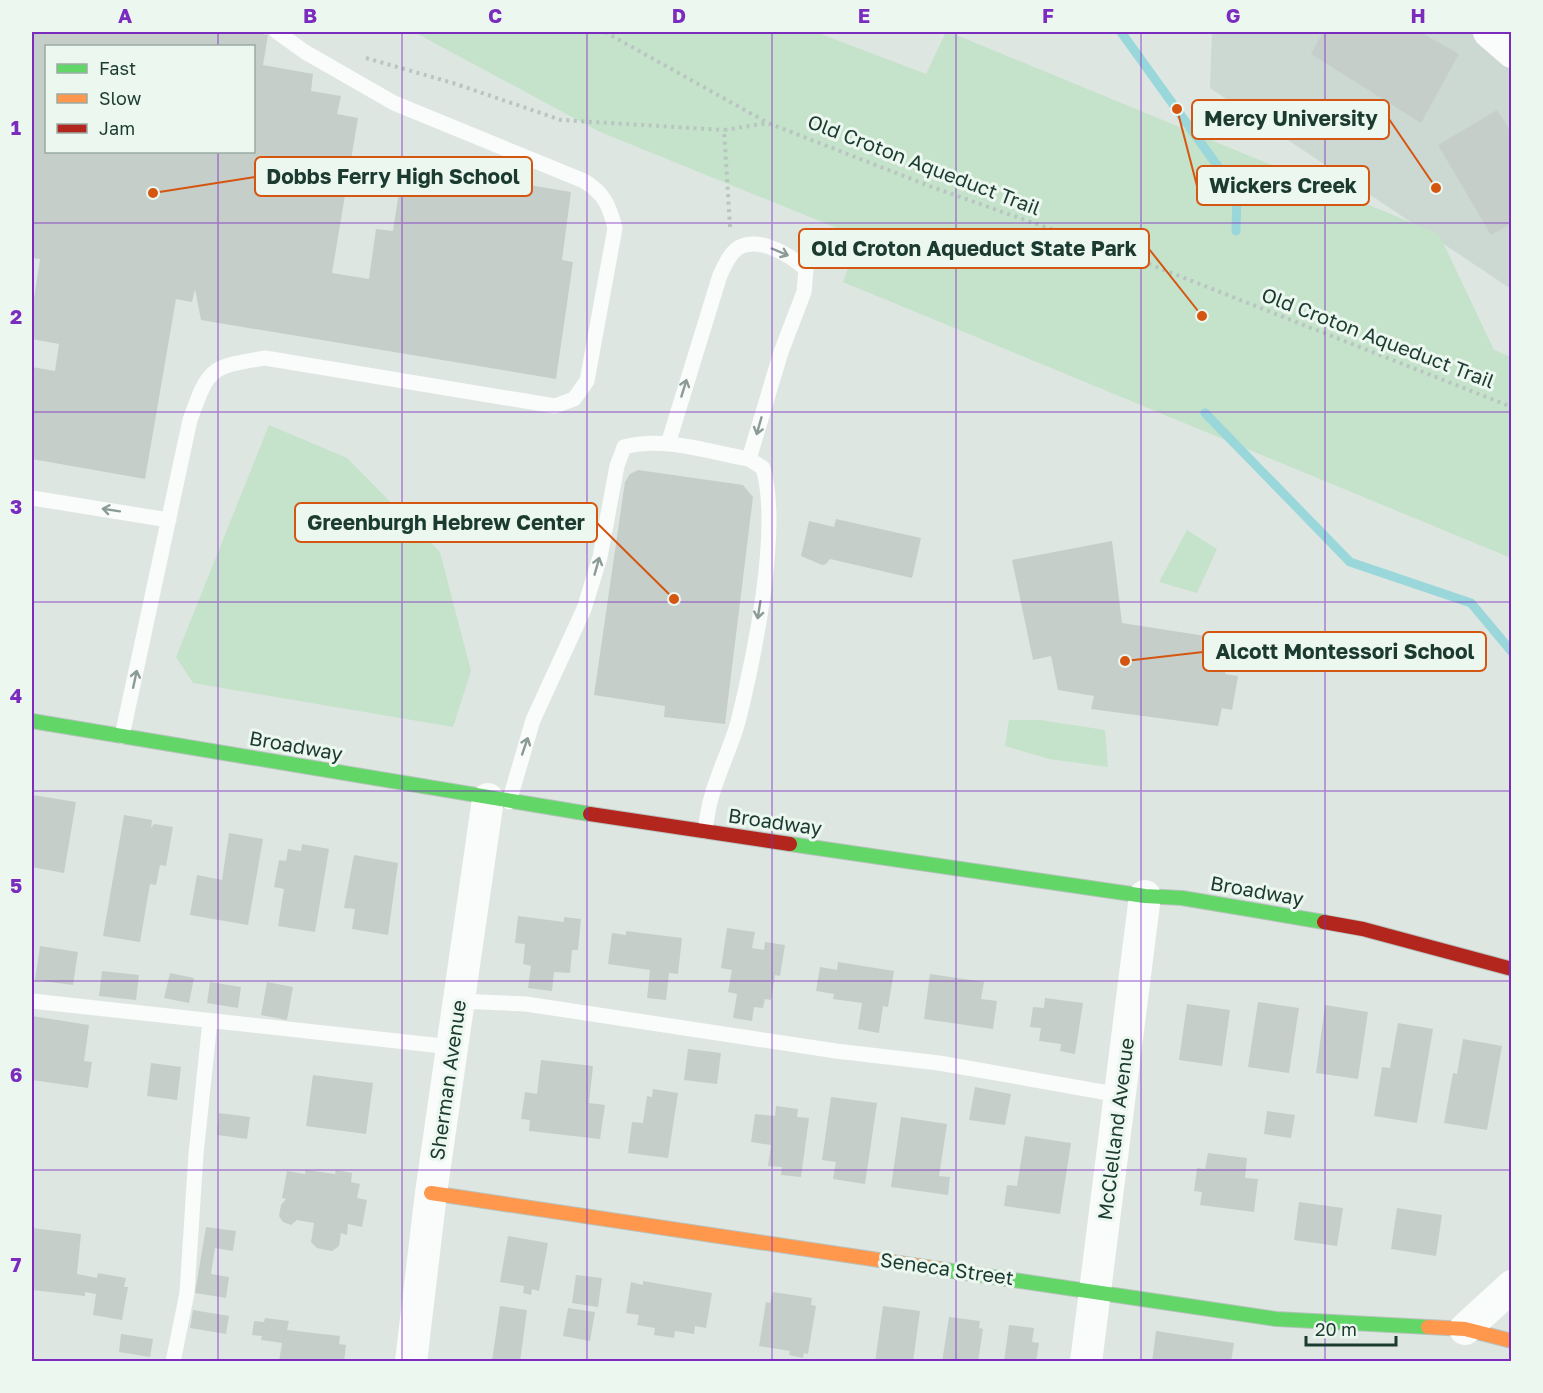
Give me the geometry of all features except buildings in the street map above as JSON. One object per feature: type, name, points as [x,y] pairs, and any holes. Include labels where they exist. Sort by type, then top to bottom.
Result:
[{"type":"main road","name":"Broadway","points":[[32,721],[499,801],[1145,896],[1182,898],[1363,929],[1512,969]]},
{"type":"main road","name":"Seneca Street","points":[[431,1193],[1095,1290],[1276,1319],[1465,1329],[1512,1341]]},
{"type":"street","points":[[1490,32],[1512,52]]},
{"type":"street","name":"Sherman Avenue","points":[[411,1362],[431,1193],[459,1001],[499,801]]},
{"type":"street","name":"McClelland Avenue","points":[[1086,1362],[1145,896]]},
{"type":"street","points":[[1465,1329],[1512,1286]]},
{"type":"lane","points":[[122,736],[190,420],[203,384],[222,365],[265,358],[555,406],[574,399],[586,381],[615,228],[609,204],[598,189],[584,181],[394,103],[305,52],[277,32]]},
{"type":"lane","points":[[668,444],[720,275],[731,255],[742,246],[764,246],[794,258],[806,269],[804,292],[781,352],[749,459]]},
{"type":"lane","points":[[499,801],[584,609],[600,557],[617,466],[624,447],[639,443],[668,444],[749,459],[763,468],[769,489],[770,518],[760,609],[738,722],[711,796],[705,831]]},
{"type":"lane","points":[[32,498],[169,520]]},
{"type":"lane","points":[[32,1001],[452,1047]]},
{"type":"lane","points":[[459,1001],[526,1004],[836,1051],[939,1063],[1120,1095]]},
{"type":"lane","points":[[173,1362],[187,1293],[196,1154],[210,1021]]},
{"type":"path","name":"Old Croton Aqueduct Trail","points":[[605,32],[768,123],[932,187],[1143,262],[1512,406]]},
{"type":"path","points":[[364,57],[453,83],[561,120],[724,130],[768,123]]},
{"type":"path","points":[[724,130],[731,255]]},
{"type":"shaded area","points":[[1212,32],[1511,32],[1511,289],[1210,88]]},
{"type":"green space","points":[[414,32],[816,32],[926,74],[946,32],[949,32],[1439,234],[1494,350],[1511,357],[1511,558],[843,282],[859,237],[598,131]]},
{"type":"green space","points":[[269,425],[347,458],[440,552],[471,671],[453,727],[193,683],[176,657]]},
{"type":"green space","points":[[1187,530],[1217,549],[1197,593],[1159,582]]},
{"type":"green space","points":[[1009,720],[1040,720],[1105,730],[1108,767],[1049,759],[1005,746]]},
{"type":"waterway","points":[[1121,32],[1237,193],[1236,231]]},
{"type":"waterway","points":[[1205,413],[1350,562],[1471,603],[1512,652]]},
{"type":"traffic: fast","points":[[32,721],[590,814]]},
{"type":"traffic: fast","points":[[790,844],[1145,896],[1182,898],[1324,922]]},
{"type":"traffic: fast","points":[[939,1269],[1276,1319],[1428,1327]]},
{"type":"traffic: slow","points":[[431,1193],[939,1269]]},
{"type":"traffic: slow","points":[[1428,1327],[1465,1329],[1512,1341]]},
{"type":"traffic: jam","points":[[590,814],[790,844]]},
{"type":"traffic: jam","points":[[1324,922],[1363,929],[1512,969]]},
{"type":"place","name":"Wickers Creek","points":[[1177,109]]},
{"type":"place","name":"Mercy University","points":[[1436,188]]},
{"type":"place","name":"Dobbs Ferry High School","points":[[153,193]]},
{"type":"place","name":"Old Croton Aqueduct State Park","points":[[1202,316]]},
{"type":"place","name":"Greenburgh Hebrew Center","points":[[674,599]]},
{"type":"place","name":"Alcott Montessori School","points":[[1125,661]]}]
